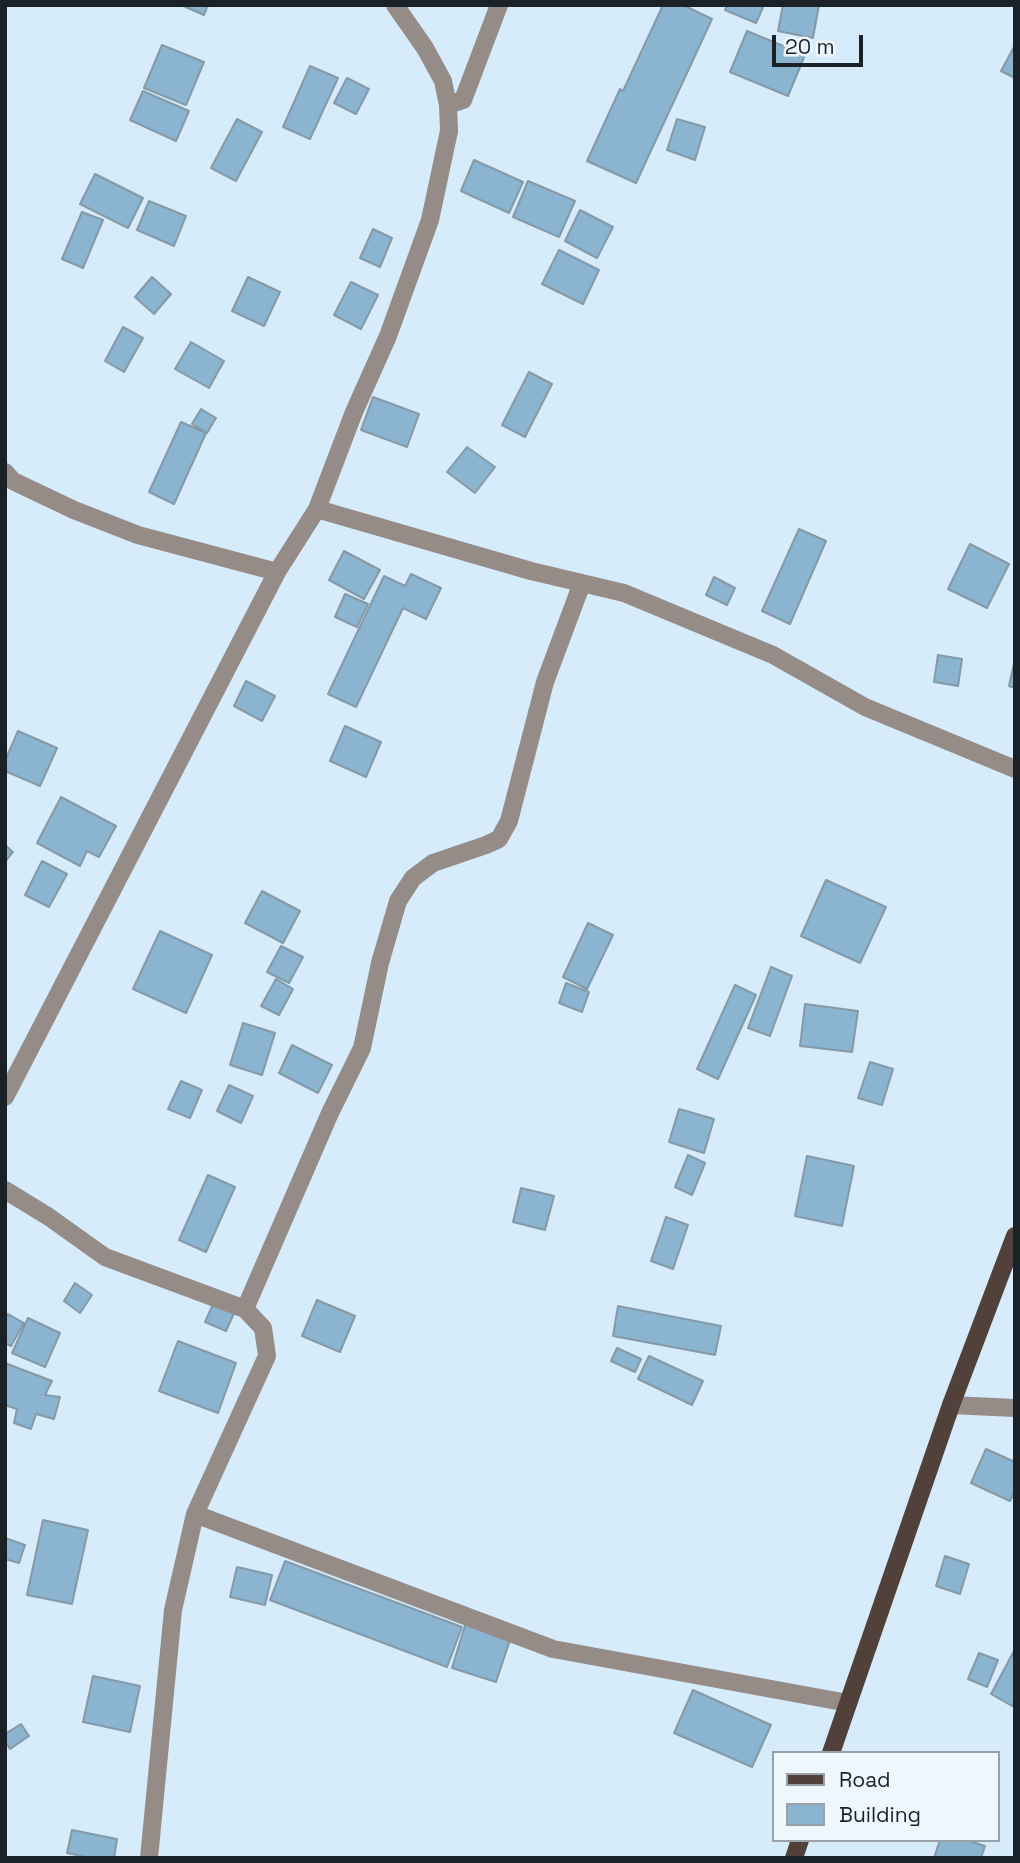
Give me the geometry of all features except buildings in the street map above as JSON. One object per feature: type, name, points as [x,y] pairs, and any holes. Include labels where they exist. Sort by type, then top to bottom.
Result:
[{"type":"main road","points":[[832,1751],[951,1405],[1015,1236]]},
{"type":"street","points":[[5,1097],[277,572],[317,509],[354,412],[388,336],[430,220],[449,131],[448,105],[443,81],[425,48],[395,5]]},
{"type":"street","points":[[448,105],[463,100],[499,5]]},
{"type":"street","points":[[5,472],[13,481],[74,510],[138,535],[277,572]]},
{"type":"street","points":[[317,509],[624,593],[773,655],[865,707],[1015,769]]},
{"type":"street","points":[[245,1309],[330,1113],[362,1048],[380,962],[398,901],[413,878],[433,863],[499,839],[509,821],[545,682],[582,583]]},
{"type":"street","points":[[5,1190],[105,1257],[245,1309],[263,1328],[267,1356],[195,1514],[173,1610],[149,1858]]},
{"type":"street","points":[[951,1405],[1015,1408]]},
{"type":"street","points":[[195,1514],[553,1649],[848,1703]]}]
